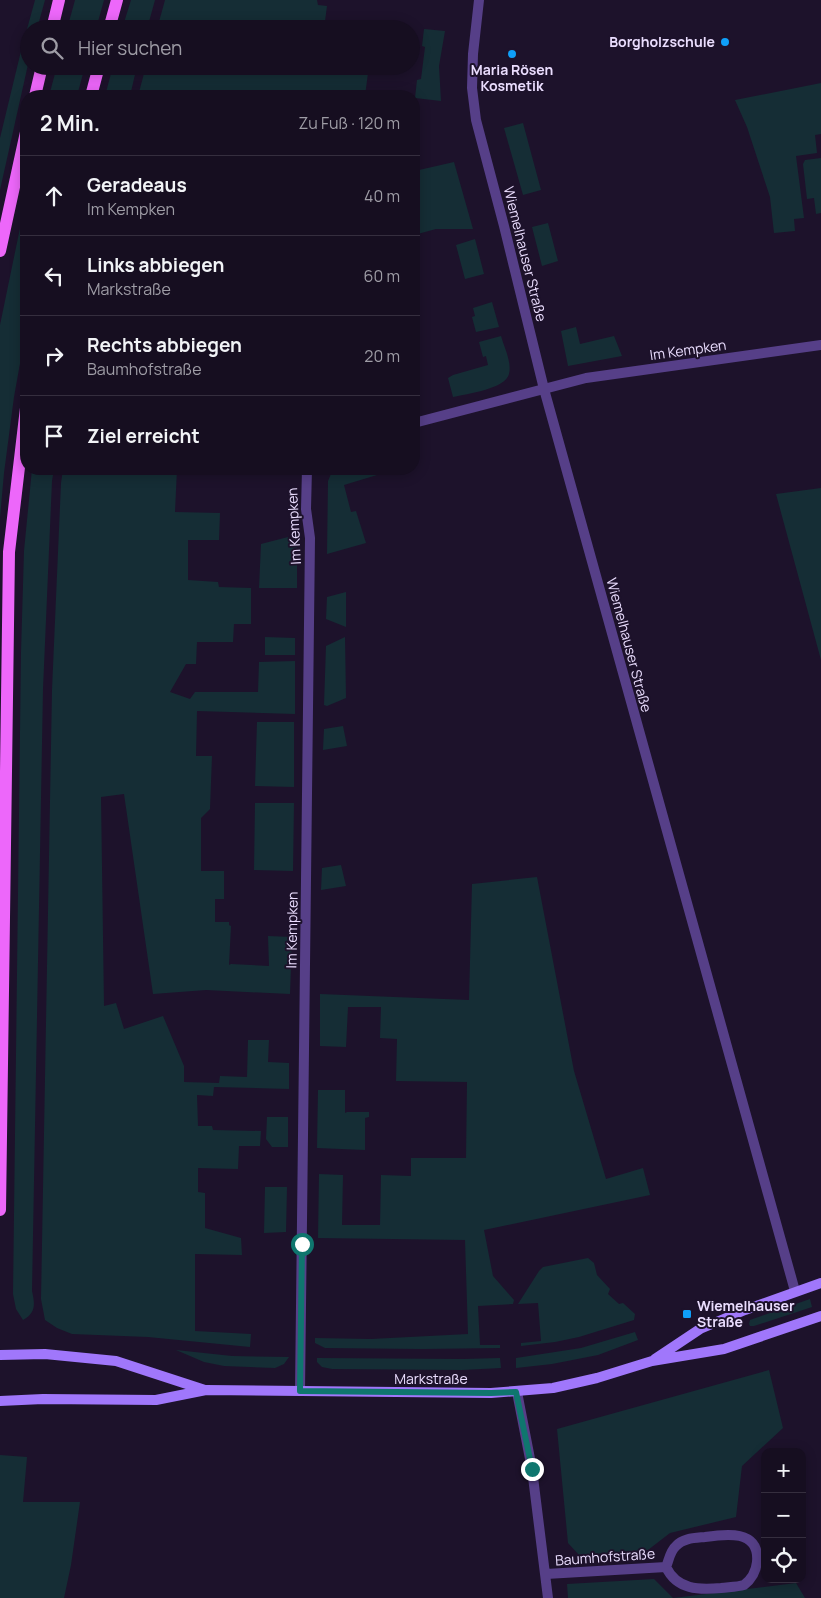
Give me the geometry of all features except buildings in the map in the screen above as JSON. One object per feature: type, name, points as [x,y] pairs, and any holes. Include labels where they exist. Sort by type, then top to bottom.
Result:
[{"type":"main road","points":[[54,20],[59,0]]},
{"type":"main road","points":[[111,20],[116,0]]},
{"type":"main road","points":[[36,90],[40,75]]},
{"type":"main road","points":[[93,90],[97,75]]},
{"type":"main road","points":[[0,251],[20,159]]},
{"type":"main road","points":[[0,1210],[9,552],[20,459]]},
{"type":"main road","name":"Markstraße","points":[[652,1361],[700,1329],[821,1282]]},
{"type":"main road","name":"Markstraße","points":[[0,1401],[73,1399],[156,1400],[206,1390],[516,1392],[552,1388],[588,1380],[652,1361],[724,1350],[821,1316]]},
{"type":"main road","name":"Markstraße","points":[[0,1355],[45,1354],[116,1361],[206,1390]]},
{"type":"street","name":"Wiemelhauser Straße","points":[[479,0],[473,54],[472,88],[476,120],[544,389],[795,1291]]},
{"type":"street","name":"Im Kempken","points":[[420,421],[586,378],[821,346]]},
{"type":"street","name":"Im Kempken","points":[[300,1391],[310,538],[306,509],[307,475]]},
{"type":"street","name":"Baumhofstraße","points":[[516,1392],[532,1469],[548,1598]]},
{"type":"street","name":"Baumhofstraße","points":[[724,1534],[740,1536],[749,1540],[755,1549],[757,1557],[753,1576],[744,1585],[704,1590],[695,1589],[678,1581],[670,1574],[666,1567],[672,1550],[680,1542],[724,1534]]},
{"type":"street","name":"Baumhofstraße","points":[[546,1574],[666,1567]]},
{"type":"shaded area","points":[[35,0],[45,0],[39,20],[30,20]]},
{"type":"shaded area","points":[[75,0],[104,0],[98,20],[69,20]]},
{"type":"shaded area","points":[[131,0],[155,0],[149,20],[125,20]]},
{"type":"shaded area","points":[[165,0],[317,0],[318,5],[327,6],[325,20],[159,20]]},
{"type":"shaded area","points":[[424,29],[445,31],[439,66],[441,101],[420,99],[420,90],[416,90],[417,80],[421,79],[425,47],[422,46]]},
{"type":"shaded area","points":[[20,55],[20,75],[26,75],[22,90],[20,90],[20,100],[0,190],[0,138]]},
{"type":"shaded area","points":[[55,75],[83,75],[79,90],[51,90]]},
{"type":"shaded area","points":[[111,75],[135,75],[131,90],[107,90]]},
{"type":"shaded area","points":[[144,75],[368,75],[366,90],[140,90]]},
{"type":"shaded area","points":[[821,83],[821,134],[815,135],[817,153],[796,156],[804,218],[794,219],[795,231],[774,233],[770,197],[747,127],[735,100]]},
{"type":"shaded area","points":[[523,123],[541,190],[523,195],[504,128]]},
{"type":"shaded area","points":[[821,158],[821,213],[816,214],[814,198],[807,199],[803,164],[805,160]]},
{"type":"shaded area","points":[[454,162],[473,229],[436,229],[420,233],[420,170]]},
{"type":"shaded area","points":[[548,223],[558,261],[542,266],[532,227]]},
{"type":"shaded area","points":[[20,228],[20,364],[4,473],[0,518],[0,325]]},
{"type":"shaded area","points":[[475,239],[484,274],[465,279],[456,245]]},
{"type":"shaded area","points":[[492,302],[499,327],[476,332],[472,317],[475,316],[473,308]]},
{"type":"shaded area","points":[[576,327],[580,344],[614,336],[622,356],[568,366],[561,331]]},
{"type":"shaded area","points":[[501,336],[510,369],[506,379],[485,390],[453,397],[448,378],[488,365],[486,356],[483,357],[479,342]]},
{"type":"shaded area","points":[[31,475],[53,475],[43,689],[32,1291],[34,1308],[23,1320],[16,1309],[13,1294],[21,652],[24,551]]},
{"type":"shaded area","points":[[62,475],[177,475],[175,512],[220,513],[219,540],[188,540],[188,580],[218,582],[219,587],[251,588],[251,624],[234,624],[233,642],[197,642],[196,664],[186,664],[170,692],[190,699],[195,692],[258,692],[259,662],[295,661],[295,714],[197,711],[196,756],[212,756],[210,809],[201,818],[201,871],[224,871],[224,899],[215,899],[215,922],[229,922],[231,926],[229,965],[269,966],[268,936],[292,937],[290,994],[206,990],[153,994],[124,794],[101,797],[104,1006],[116,1003],[124,1029],[163,1016],[184,1066],[184,1082],[219,1083],[220,1076],[247,1077],[248,1040],[269,1040],[268,1062],[289,1063],[289,1089],[214,1087],[213,1096],[197,1095],[198,1126],[212,1126],[213,1130],[261,1131],[260,1146],[239,1146],[238,1169],[198,1168],[198,1192],[205,1193],[205,1228],[241,1238],[242,1255],[195,1254],[195,1331],[251,1334],[250,1347],[148,1337],[72,1334],[57,1328],[45,1320],[41,1299],[52,690]]},
{"type":"shaded area","points":[[330,475],[377,475],[344,485],[351,512],[356,511],[366,543],[327,554],[328,481]]},
{"type":"shaded area","points":[[821,488],[821,660],[776,494]]},
{"type":"shaded area","points":[[288,537],[297,544],[297,588],[259,588],[261,544]]},
{"type":"shaded area","points":[[346,592],[346,627],[326,619],[327,597]]},
{"type":"shaded area","points":[[265,637],[295,638],[295,655],[265,655]]},
{"type":"shaded area","points":[[345,637],[346,698],[327,706],[324,705],[326,646]]},
{"type":"shaded area","points":[[257,722],[294,722],[294,787],[255,786]]},
{"type":"shaded area","points":[[343,726],[347,746],[323,750],[324,729]]},
{"type":"shaded area","points":[[255,803],[294,803],[293,871],[254,870]]},
{"type":"shaded area","points":[[341,865],[346,886],[321,890],[322,868]]},
{"type":"shaded area","points":[[537,877],[574,1071],[606,1179],[643,1168],[650,1195],[484,1230],[493,1276],[514,1300],[513,1304],[478,1306],[480,1345],[500,1345],[500,1348],[325,1348],[315,1343],[315,1338],[371,1339],[468,1334],[465,1240],[318,1238],[319,1174],[343,1175],[342,1225],[380,1225],[381,1175],[411,1176],[411,1158],[466,1158],[467,1082],[396,1081],[397,1039],[380,1038],[381,1007],[348,1007],[346,1047],[320,1046],[320,994],[469,1000],[472,884]]},
{"type":"shaded area","points":[[318,1090],[345,1090],[345,1113],[369,1112],[369,1117],[365,1118],[365,1150],[317,1148]]},
{"type":"shaded area","points":[[267,1117],[288,1117],[288,1147],[272,1147],[266,1139]]},
{"type":"shaded area","points":[[265,1187],[287,1187],[286,1232],[264,1233]]},
{"type":"shaded area","points":[[588,1258],[594,1263],[597,1275],[610,1289],[608,1294],[619,1304],[623,1303],[635,1314],[634,1320],[579,1337],[521,1346],[521,1343],[541,1341],[538,1303],[518,1304],[539,1271],[543,1267]]},
{"type":"shaded area","points":[[810,1299],[812,1307],[754,1326],[749,1324],[750,1320]]},
{"type":"shaded area","points":[[635,1332],[638,1340],[598,1355],[552,1364],[516,1368],[516,1358],[581,1348]]},
{"type":"shaded area","points":[[176,1350],[232,1356],[289,1357],[284,1364],[275,1368],[224,1366],[204,1362]]},
{"type":"shaded area","points":[[317,1358],[500,1358],[501,1368],[462,1370],[332,1369],[322,1367],[317,1362]]},
{"type":"shaded area","points":[[769,1370],[783,1428],[742,1466],[736,1517],[670,1533],[648,1550],[579,1555],[568,1543],[557,1429]]},
{"type":"shaded area","points":[[0,1455],[27,1457],[23,1502],[80,1502],[64,1598],[0,1598]]},
{"type":"shaded area","points":[[654,1579],[673,1598],[568,1598],[567,1584]]},
{"type":"shaded area","points":[[796,1583],[805,1598],[673,1598]]},
{"type":"place","name":"Borgholzschule","points":[[725,42]]},
{"type":"place","name":"Maria Rösen Kosmetik","points":[[512,54]]},
{"type":"place","name":"Wiemelhauser Straße","points":[[687,1314]]},
{"type":"route","points":[[302,1244],[300,1391],[516,1392],[532,1469]]}]
